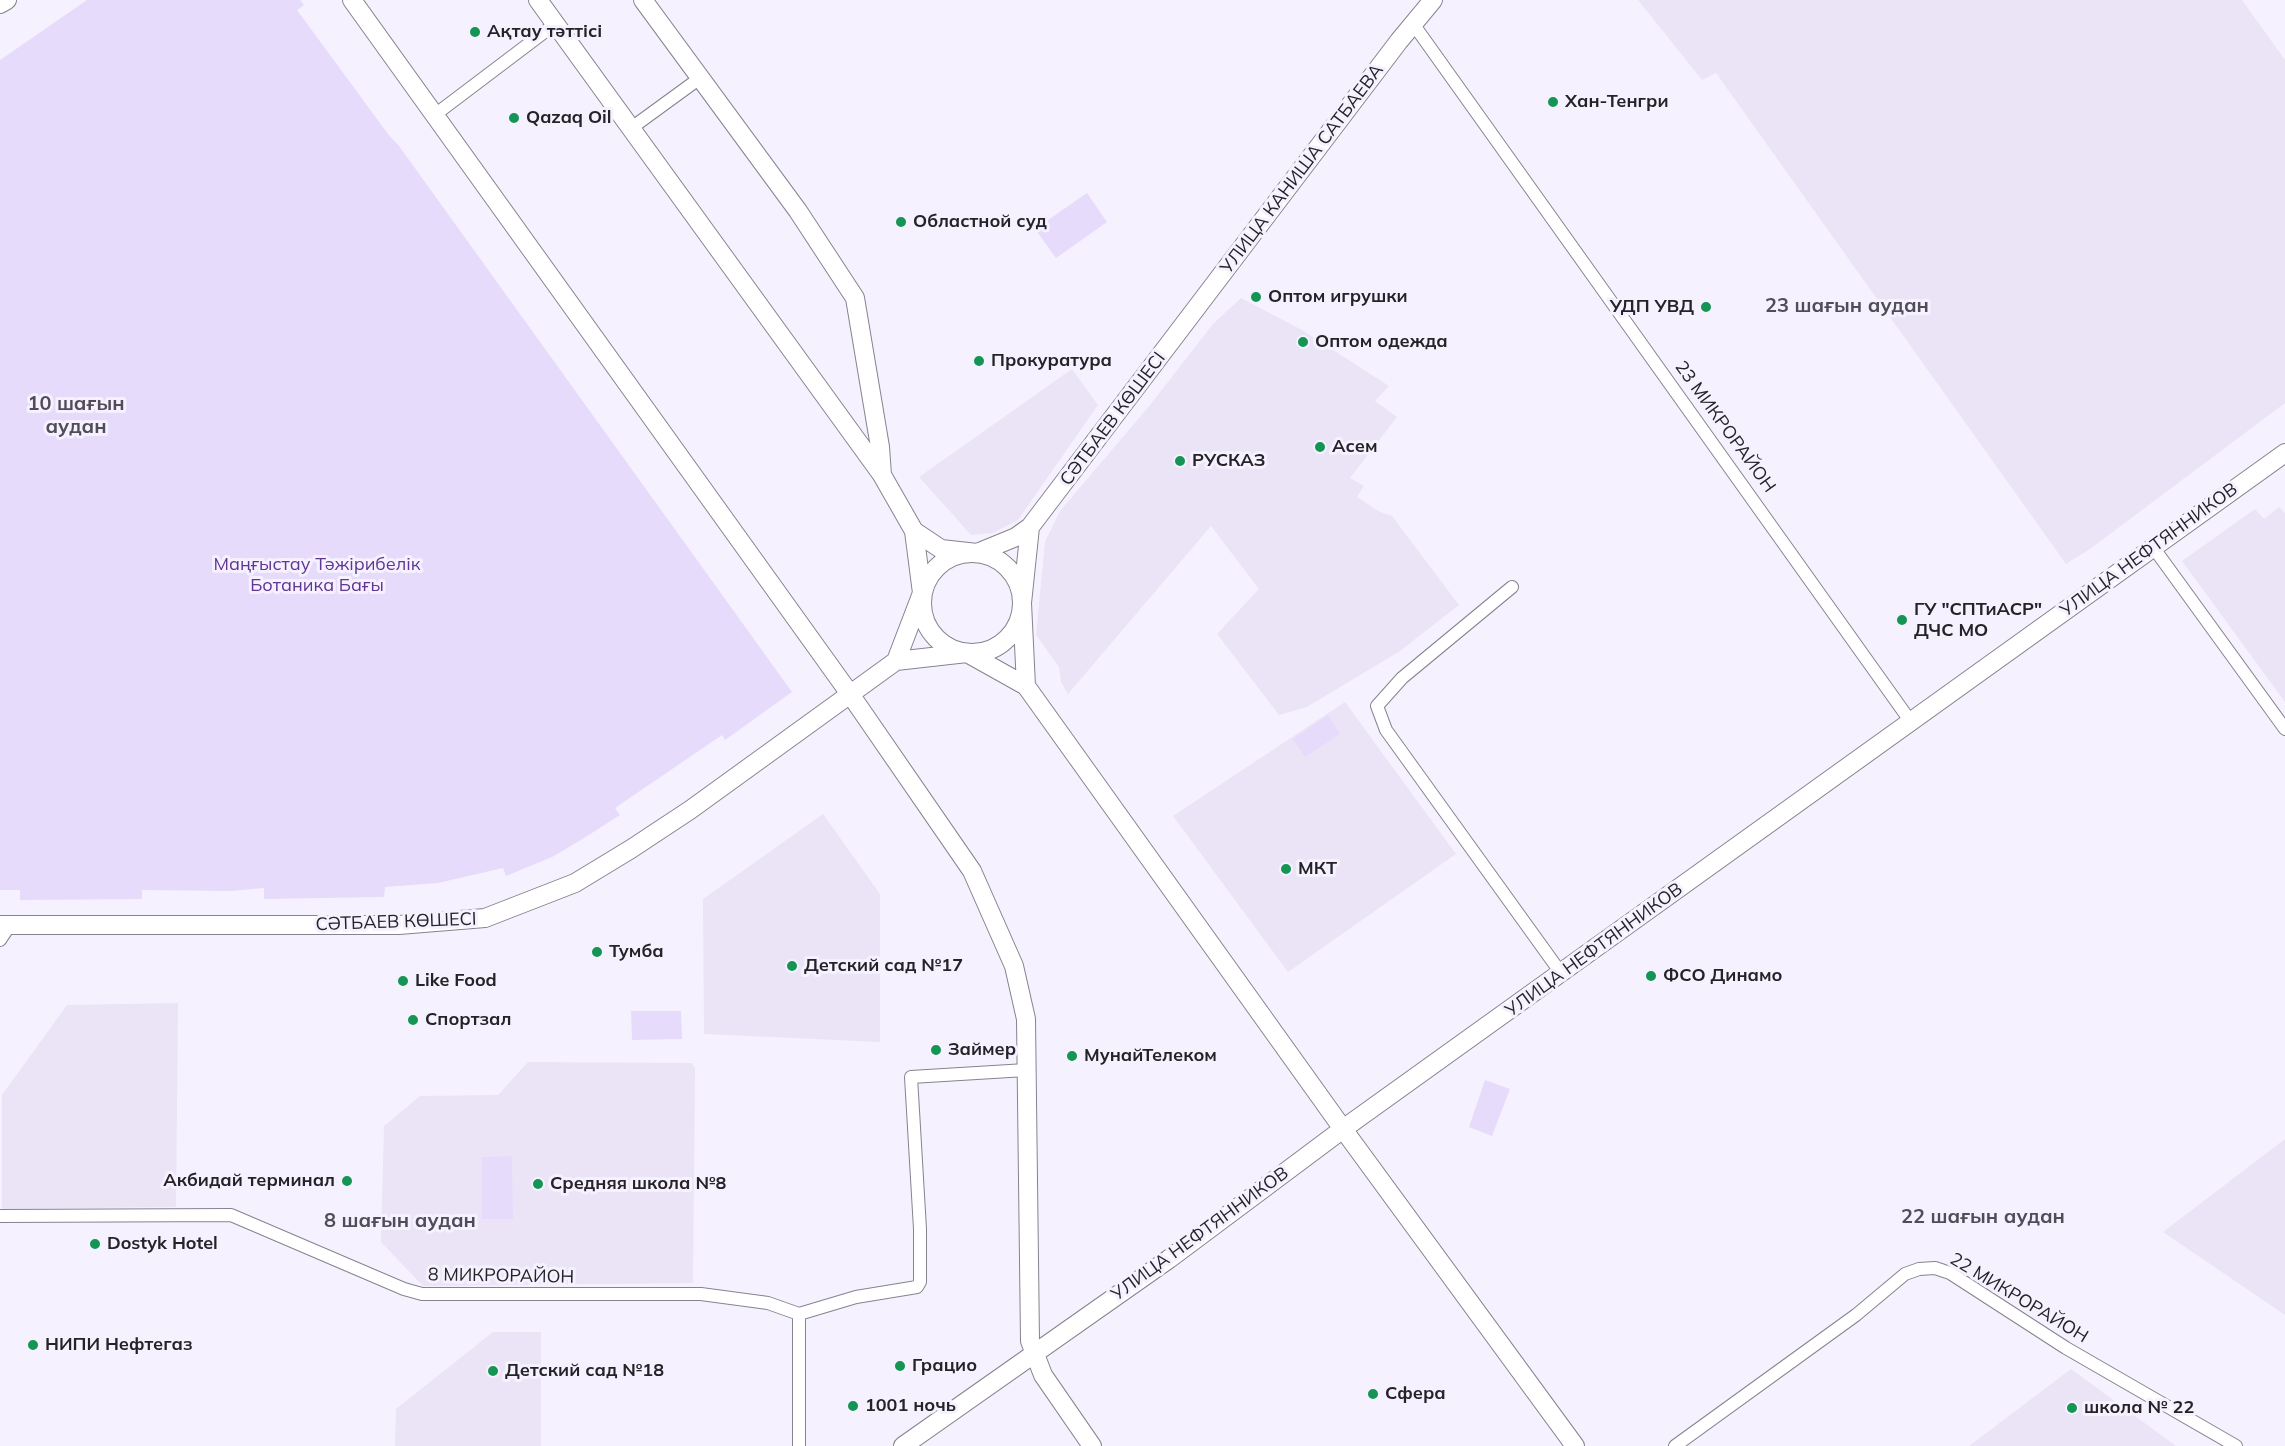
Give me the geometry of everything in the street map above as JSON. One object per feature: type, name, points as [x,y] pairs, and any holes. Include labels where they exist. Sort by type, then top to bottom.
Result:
[{"type":"main road","points":[[0,4],[7,0]]},
{"type":"main road","points":[[352,0],[850,694],[972,871],[1014,966],[1026,1019],[1029,1324],[1034,1355],[1043,1375],[1092,1446]]},
{"type":"main road","points":[[538,0],[882,475],[914,531],[922,610],[932,632],[951,649],[967,653],[1026,686],[1343,1129],[1575,1446]]},
{"type":"main road","points":[[643,0],[798,211],[855,298],[880,447],[882,475]]},
{"type":"main road","points":[[1412,27],[1433,0]]},
{"type":"main road","name":"УЛИЦА КАНИША САТБАЕВА","points":[[1196,310],[1398,41],[1412,27]]},
{"type":"main road","name":"СӘТБАЕВ КӨШЕСІ","points":[[977,553],[1016,537],[1030,527],[1196,310]]},
{"type":"main road","name":"УЛИЦА НЕФТЯННИКОВ","points":[[903,1446],[1034,1355],[1343,1129],[2285,453]]},
{"type":"main road","points":[[967,653],[984,652],[999,645],[1011,634],[1019,620],[1030,527]]},
{"type":"main road","points":[[914,531],[941,549],[992,557],[1009,570],[1020,589],[1026,686]]},
{"type":"main road","points":[[896,661],[927,579],[936,567],[962,554],[977,553]]},
{"type":"main road","name":"СӘТБАЕВ КӨШЕСІ","points":[[3,930],[399,926],[485,918],[574,884],[631,849],[690,810],[896,661],[967,653]]},
{"type":"street","points":[[436,114],[555,24]]},
{"type":"street","name":"23 МИКРОРАЙОН","points":[[1412,27],[1508,155],[1911,722]]},
{"type":"street","points":[[630,129],[700,78]]},
{"type":"street","points":[[2153,548],[2285,729]]},
{"type":"street","points":[[1512,587],[1402,678],[1377,706],[1386,730],[1562,973]]},
{"type":"street","points":[[800,1446],[799,1314],[856,1297],[917,1287],[920,1282],[920,1229],[911,1077],[1026,1070]]},
{"type":"street","name":"8 МИКРОРАЙОН","points":[[0,1216],[231,1215],[404,1289],[422,1294],[701,1294],[768,1303],[799,1314]]},
{"type":"street","name":"22 МИКРОРАЙОН","points":[[1675,1446],[1837,1329],[1905,1274],[1919,1269],[1935,1269],[1950,1273],[2067,1348],[2236,1446]]},
{"type":"shaded area","points":[[1638,0],[2242,0],[2285,60],[2285,403],[2090,549],[2066,564],[1716,73],[1702,80]]},
{"type":"shaded area","points":[[1241,298],[1302,330],[1389,386],[1375,401],[1397,417],[1350,478],[1364,486],[1357,497],[1380,512],[1392,516],[1459,605],[1400,651],[1307,707],[1279,715],[1217,634],[1259,589],[1211,526],[1068,694],[1061,682],[1059,667],[1036,635],[1045,542],[1060,511],[1150,405],[1213,324]]},
{"type":"shaded area","points":[[1072,369],[1098,405],[1018,520],[993,533],[971,535],[919,477]]},
{"type":"shaded area","points":[[2279,507],[2285,513],[2285,702],[2182,561],[2255,509],[2264,519]]},
{"type":"shaded area","points":[[1345,702],[1456,854],[1288,972],[1173,816]]},
{"type":"shaded area","name":"Детский сад №17","points":[[823,814],[880,894],[880,1042],[704,1034],[703,899]]},
{"type":"shaded area","points":[[178,1003],[176,1207],[2,1209],[2,1095],[67,1005]]},
{"type":"shaded area","name":"Средняя школа №8","points":[[528,1062],[692,1063],[695,1068],[693,1283],[423,1286],[381,1242],[384,1126],[420,1096],[498,1095]]},
{"type":"shaded area","points":[[2285,1139],[2285,1315],[2163,1232]]},
{"type":"shaded area","name":"Детский сад №18","points":[[493,1332],[541,1332],[541,1446],[395,1446],[396,1409]]},
{"type":"shaded area","name":"школа № 22","points":[[2071,1369],[2176,1446],[1969,1446]]},
{"type":"green space","name":"Маңғыстау Тәжірибелік Ботаника Бағы","points":[[87,0],[300,0],[304,5],[297,10],[399,146],[792,692],[725,740],[722,735],[615,808],[620,815],[552,857],[506,876],[503,868],[438,883],[385,887],[384,897],[264,899],[264,888],[231,891],[142,890],[142,899],[20,900],[20,890],[0,890],[0,60]]},
{"type":"green space","points":[[1087,193],[1107,222],[1056,258],[1035,229]]},
{"type":"green space","points":[[1328,715],[1340,734],[1305,757],[1293,739]]},
{"type":"green space","points":[[631,1011],[681,1011],[682,1039],[632,1040]]},
{"type":"green space","points":[[1485,1080],[1510,1089],[1492,1136],[1469,1127]]},
{"type":"green space","points":[[512,1156],[513,1219],[482,1219],[482,1157]]},
{"type":"place","name":"Ақтау тәттісі","points":[[475,32]]},
{"type":"place","name":"Хан-Тенгри","points":[[1553,102]]},
{"type":"place","name":"Qazaq Oil","points":[[514,118]]},
{"type":"place","name":"Областной суд","points":[[901,222]]},
{"type":"place","name":"Оптом игрушки","points":[[1256,297]]},
{"type":"place","name":"УДП УВД","points":[[1706,307]]},
{"type":"place","name":"Оптом одежда","points":[[1303,342]]},
{"type":"place","name":"Прокуратура","points":[[979,361]]},
{"type":"place","name":"Асем","points":[[1320,447]]},
{"type":"place","name":"РУСКАЗ","points":[[1180,461]]},
{"type":"place","name":"ГУ \"СПТиАСР\" ДЧС МО","points":[[1902,620]]},
{"type":"place","name":"МКТ","points":[[1286,869]]},
{"type":"place","name":"Тумба","points":[[597,952]]},
{"type":"place","name":"Детский сад №17","points":[[792,966]]},
{"type":"place","name":"ФСО Динамо","points":[[1651,976]]},
{"type":"place","name":"Like Food","points":[[403,981]]},
{"type":"place","name":"Спортзал","points":[[413,1020]]},
{"type":"place","name":"Займер","points":[[936,1050]]},
{"type":"place","name":"МунайТелеком","points":[[1072,1056]]},
{"type":"place","name":"Акбидай терминал","points":[[347,1181]]},
{"type":"place","name":"Средняя школа №8","points":[[538,1184]]},
{"type":"place","name":"Dostyk Hotel","points":[[95,1244]]},
{"type":"place","name":"НИПИ Нефтегаз","points":[[33,1345]]},
{"type":"place","name":"Грацио","points":[[900,1366]]},
{"type":"place","name":"Детский сад №18","points":[[493,1371]]},
{"type":"place","name":"Сфера","points":[[1373,1394]]},
{"type":"place","name":"1001 ночь","points":[[853,1406]]},
{"type":"place","name":"школа № 22","points":[[2072,1408]]},
{"type":"district","name":"23 шағын аудан","points":[[1847,306]]},
{"type":"district","name":"10 шағын аудан","points":[[76,416]]},
{"type":"district","name":"22 шағын аудан","points":[[1983,1217]]},
{"type":"district","name":"8 шағын аудан","points":[[400,1221]]}]
